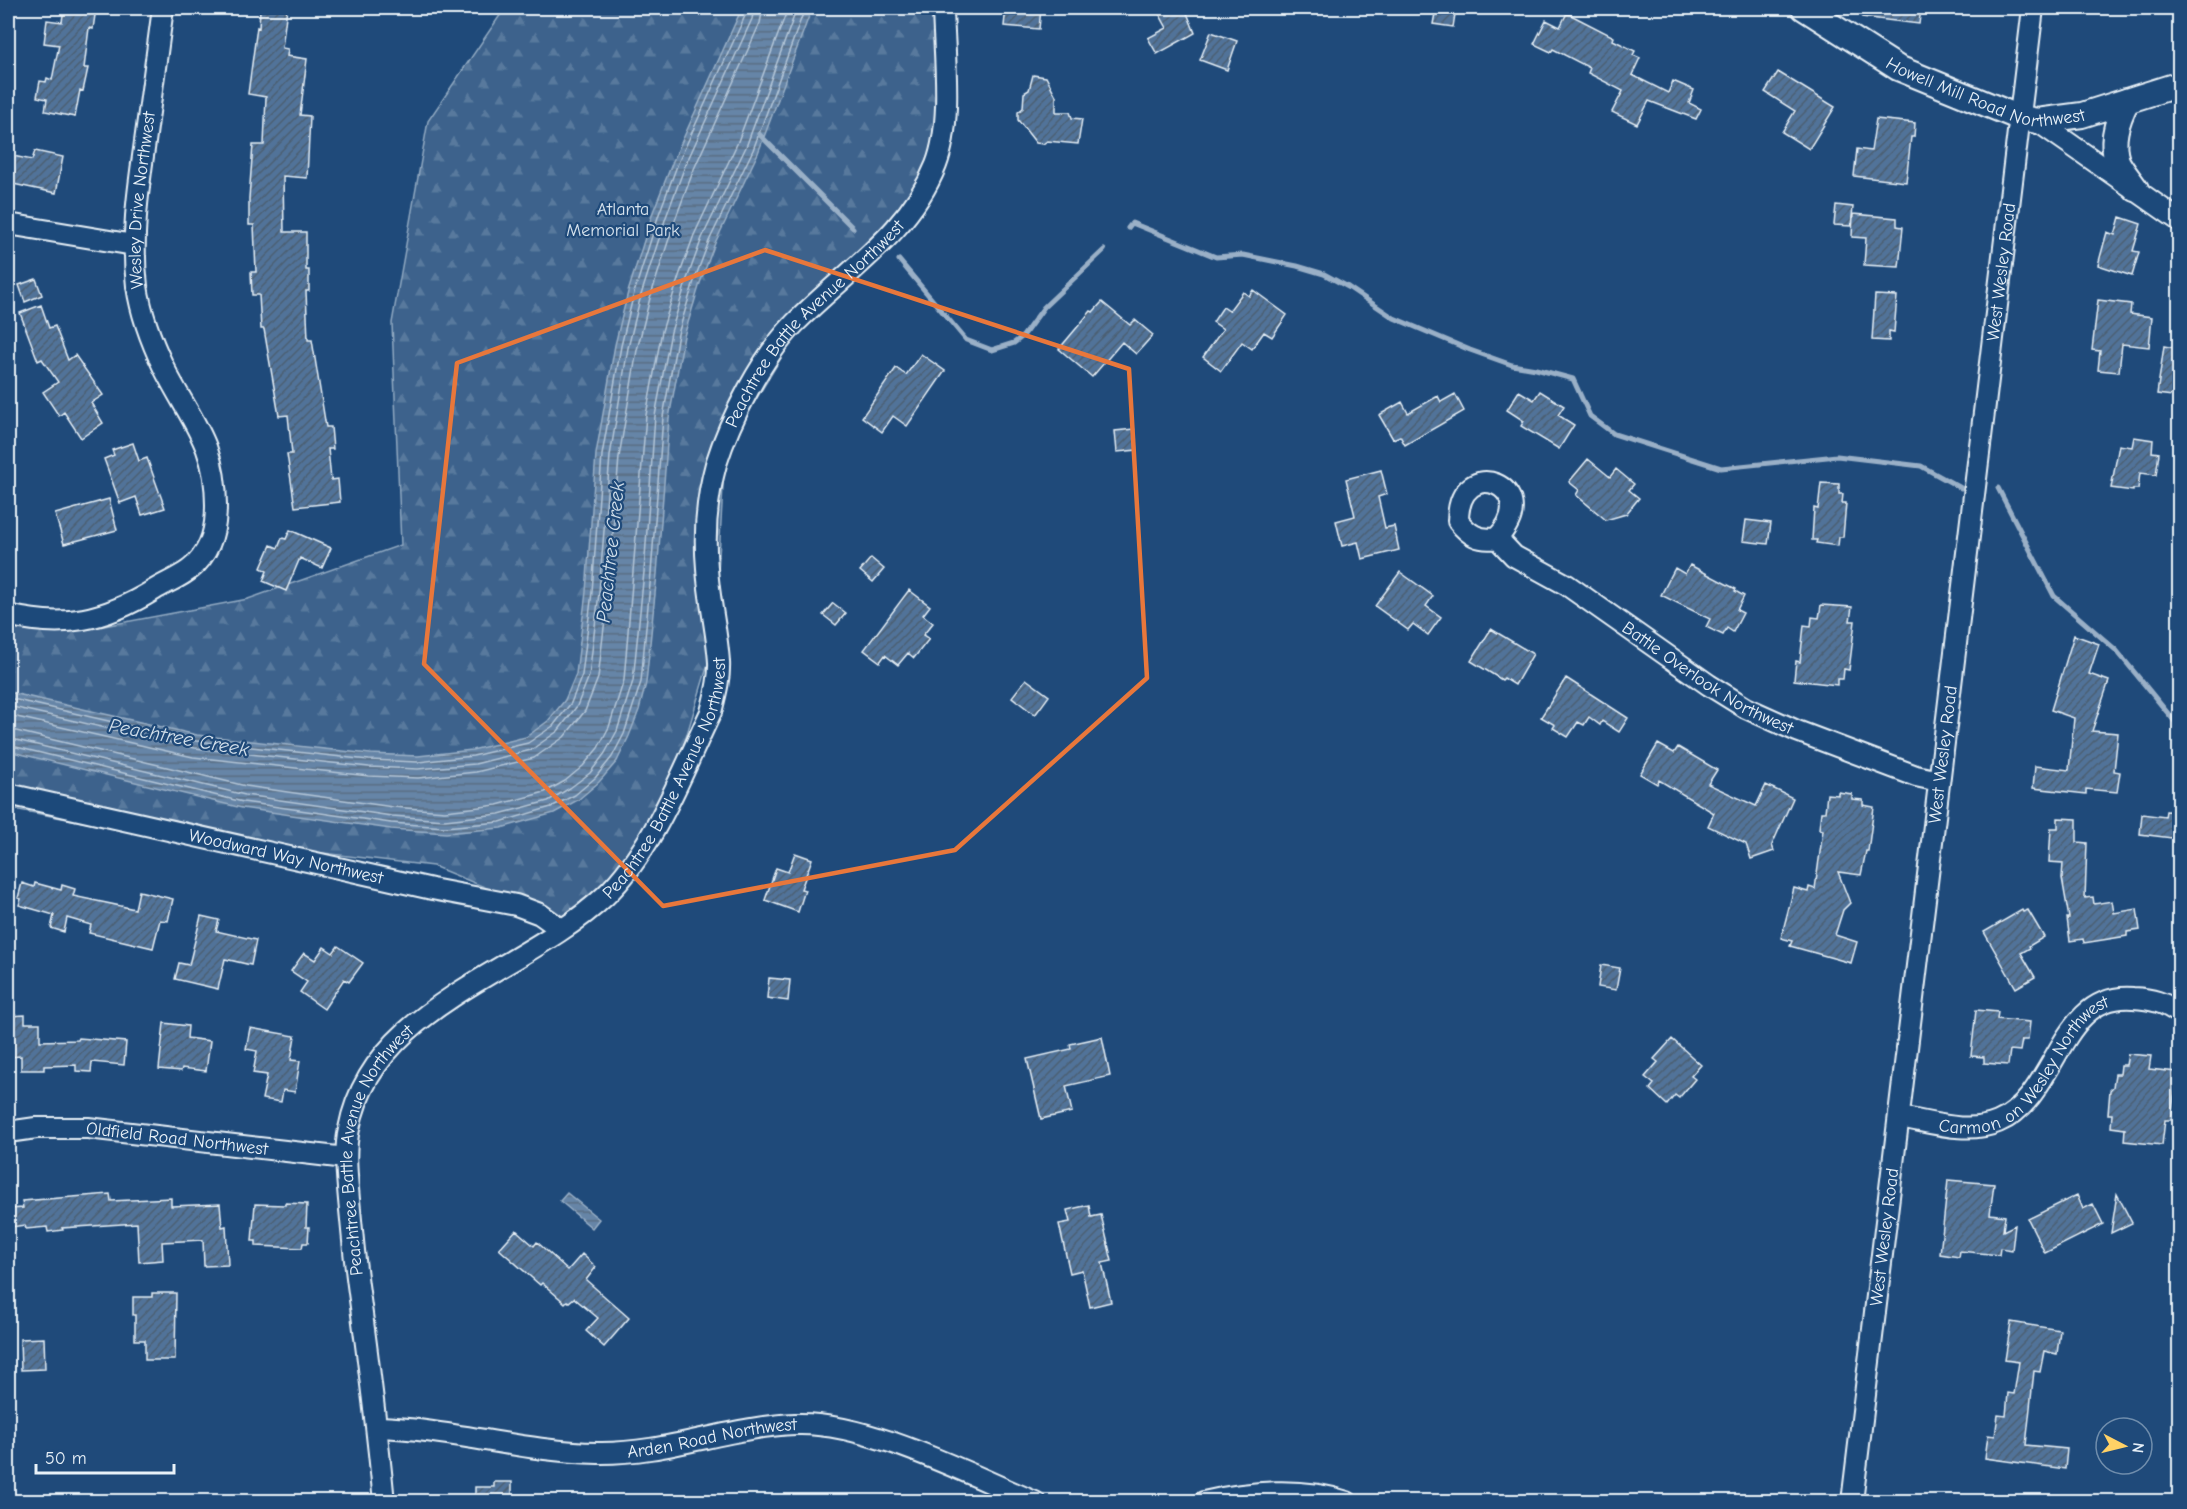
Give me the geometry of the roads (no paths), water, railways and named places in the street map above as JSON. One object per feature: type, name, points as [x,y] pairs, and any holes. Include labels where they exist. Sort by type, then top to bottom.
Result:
[{"type":"main road","name":"Howell Mill Road Northwest","points":[[1804,8],[1898,68],[2028,119],[2082,114],[2180,84]]},
{"type":"main road","points":[[2127,101],[2116,120],[2115,141],[2117,160],[2136,189]]},
{"type":"street","name":"Wesley Drive Northwest","points":[[8,615],[28,620],[66,622],[108,614],[133,603],[195,565],[209,546],[216,523],[216,483],[210,454],[201,432],[163,366],[150,335],[138,288],[134,245],[136,206],[163,8]]},
{"type":"street","name":"Peachtree Battle Avenue Northwest","points":[[384,1502],[377,1427],[354,1250],[346,1158],[349,1128],[358,1097],[371,1071],[391,1045],[435,1008],[525,954],[605,896],[637,858],[653,831],[711,712],[717,691],[719,664],[707,566],[707,520],[716,465],[736,413],[781,339],[796,322],[894,231],[921,196],[936,164],[943,140],[946,114],[943,8]]},
{"type":"street","name":"West Wesley Road","points":[[1852,1502],[1939,781],[2028,119],[2033,8]]},
{"type":"street","points":[[2028,119],[2136,189],[2180,221]]},
{"type":"street","points":[[8,224],[134,245]]},
{"type":"street","name":"Battle Overlook Northwest","points":[[1497,538],[1514,556],[1567,585],[1708,685],[1746,708],[1797,731],[1905,772],[1939,781]]},
{"type":"street","name":"Woodward Way Northwest","points":[[8,794],[432,889],[516,905],[540,914],[561,929]]},
{"type":"street","name":"Carmon on Wesley Northwest","points":[[1899,1117],[1967,1128],[1982,1127],[2000,1121],[2015,1111],[2035,1090],[2050,1068],[2066,1037],[2084,1016],[2104,1000],[2129,997],[2148,999],[2166,1004],[2180,1014]]},
{"type":"street","name":"Oldfield Road Northwest","points":[[8,1132],[36,1128],[88,1128],[346,1158]]},
{"type":"street","name":"Arden Road Northwest","points":[[377,1427],[405,1428],[547,1450],[599,1453],[666,1447],[772,1426],[822,1426],[854,1432],[910,1450],[1035,1502]]},
{"type":"street","points":[[1204,1502],[1252,1492],[1311,1495],[1347,1502]]},
{"type":"water","name":"Peachtree Creek","points":[[742,8],[812,8],[758,153],[715,243],[684,336],[669,418],[646,683],[629,736],[617,761],[599,782],[578,800],[554,813],[501,828],[446,833],[391,829],[242,808],[8,751],[8,692],[197,735],[370,754],[418,756],[472,750],[526,737],[548,721],[565,700],[576,674],[586,592],[596,454],[615,345],[628,292],[653,212],[673,161]]},
{"type":"water","points":[[567,1193],[599,1219],[592,1228],[560,1201]]},
{"type":"waterway","points":[[759,134],[853,228]]},
{"type":"waterway","points":[[1128,228],[1132,223],[1216,257],[1243,255],[1324,274],[1394,318],[1512,365],[1573,379],[1590,416],[1614,434],[1721,468],[1837,456],[1921,466],[1961,488]]},
{"type":"waterway","points":[[899,260],[966,340],[992,350],[1014,343],[1023,336],[1044,307],[1104,250]]},
{"type":"waterway","points":[[1998,488],[2054,596],[2117,651],[2180,728]]},
{"type":"park label","name":"Atlanta Memorial Park","points":[[623,219]]}]
